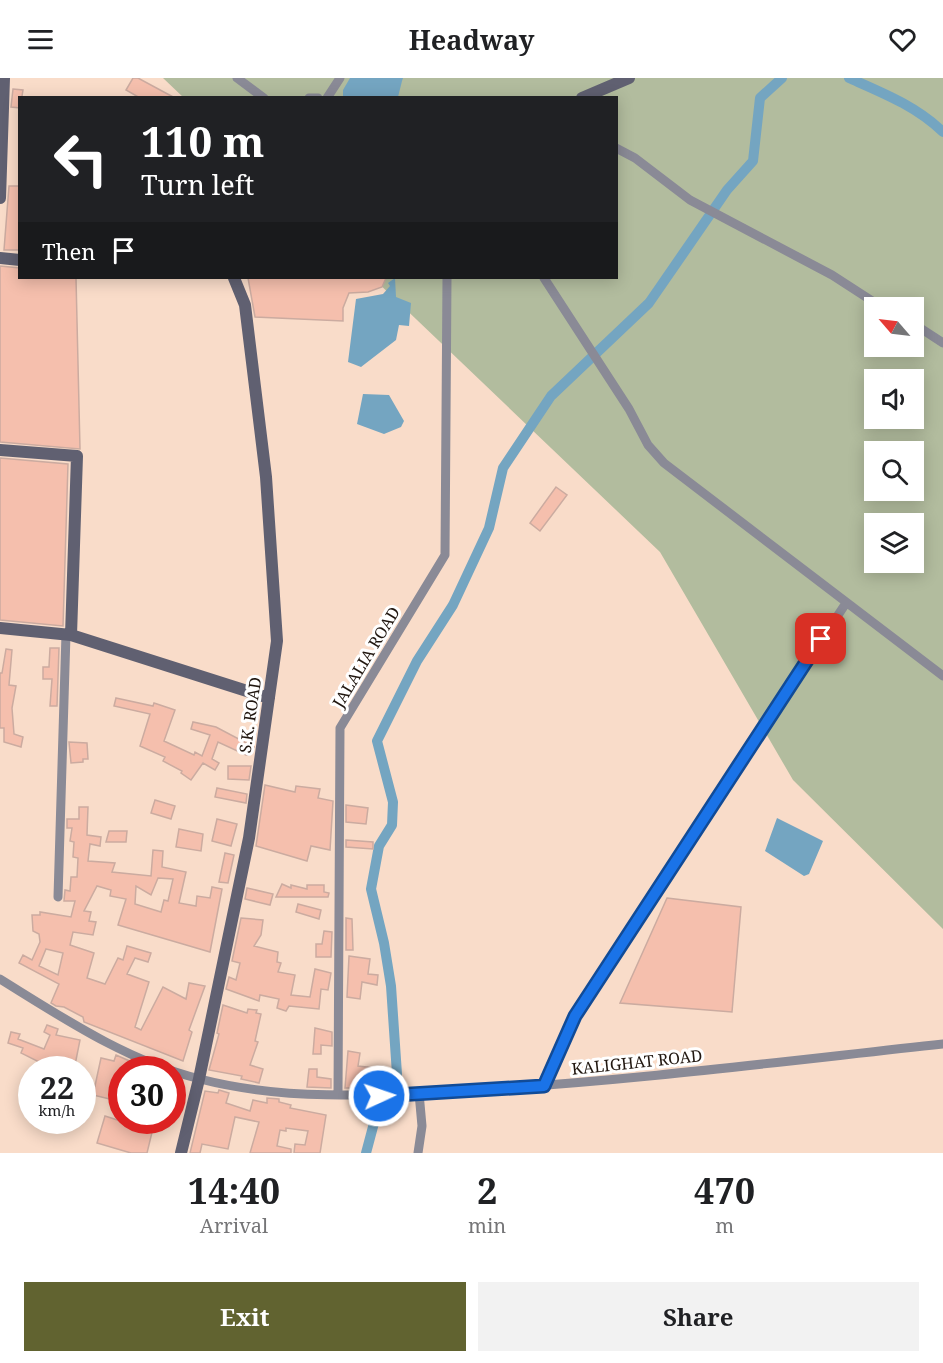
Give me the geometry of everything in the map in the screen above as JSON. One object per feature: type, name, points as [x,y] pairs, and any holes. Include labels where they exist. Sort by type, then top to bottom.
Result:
[{"type":"main road","points":[[0,198],[4,78]]},
{"type":"main road","points":[[587,96],[628,78]]},
{"type":"main road","points":[[0,258],[18,260]]},
{"type":"main road","name":"S.K. ROAD","points":[[181,1153],[199,1079],[249,838],[278,641],[266,477],[245,305],[234,279]]},
{"type":"main road","points":[[0,450],[77,456],[69,634]]},
{"type":"main road","points":[[0,628],[69,634],[269,698]]},
{"type":"street","points":[[237,78],[261,96]]},
{"type":"street","points":[[328,96],[340,78]]},
{"type":"street","points":[[618,149],[635,158],[695,202],[832,275],[866,297]]},
{"type":"street","name":"JALALIA ROAD","points":[[338,1095],[340,728],[446,555],[447,279]]},
{"type":"street","points":[[545,279],[648,445],[664,463],[943,676]]},
{"type":"street","points":[[924,330],[943,342]]},
{"type":"street","points":[[544,1086],[575,1016],[846,603]]},
{"type":"street","points":[[58,897],[69,634]]},
{"type":"street","name":"KALIGHAT ROAD","points":[[0,979],[104,1043],[199,1079],[293,1095],[379,1096],[544,1086],[943,1044]]},
{"type":"street","points":[[418,1153],[422,1126],[419,1093]]},
{"type":"green space","points":[[163,78],[943,78],[943,929],[793,780],[660,552],[374,279],[618,279],[618,96],[182,96]]},
{"type":"water","points":[[350,78],[403,78],[398,96],[343,96],[343,90]]},
{"type":"water","points":[[395,279],[396,297],[411,303],[409,326],[399,325],[396,340],[361,367],[348,362],[356,299],[383,294],[390,286],[388,283]]},
{"type":"water","points":[[363,394],[389,395],[404,421],[401,427],[384,434],[357,424]]},
{"type":"water","points":[[777,818],[823,841],[809,874],[804,876],[765,851]]},
{"type":"building","points":[[133,78],[138,78],[171,96],[136,96],[126,90]]},
{"type":"building","points":[[13,89],[23,90],[22,96],[18,96],[18,108],[11,107]]},
{"type":"building","points":[[9,186],[18,186],[18,250],[4,250]]},
{"type":"building","points":[[0,266],[18,268],[18,279],[76,279],[80,449],[0,442]]},
{"type":"building","points":[[248,279],[386,279],[382,287],[368,292],[349,293],[343,308],[343,321],[255,317]]},
{"type":"building","points":[[0,458],[68,464],[63,626],[0,620]]},
{"type":"building","points":[[556,487],[567,495],[540,531],[530,523]]},
{"type":"building","points":[[50,648],[59,648],[57,706],[50,706],[52,679],[43,679],[43,667],[49,667]]},
{"type":"building","points":[[6,649],[12,650],[9,685],[16,686],[12,708],[14,734],[23,737],[21,747],[4,742],[4,728],[0,728],[0,673],[2,673]]},
{"type":"building","points":[[116,698],[153,706],[154,703],[175,710],[164,741],[194,755],[195,752],[202,756],[210,735],[191,729],[193,722],[216,727],[254,747],[249,755],[246,755],[218,742],[212,759],[219,763],[215,770],[203,763],[191,780],[181,773],[182,771],[163,761],[165,757],[140,746],[150,714],[114,706]]},
{"type":"building","points":[[69,742],[87,743],[88,759],[71,763]]},
{"type":"building","points":[[228,766],[251,766],[249,780],[228,779]]},
{"type":"building","points":[[265,785],[295,792],[296,786],[320,789],[318,798],[333,801],[330,850],[311,846],[307,861],[256,846]]},
{"type":"building","points":[[217,788],[247,794],[246,803],[215,797]]},
{"type":"building","points":[[155,800],[175,806],[171,819],[151,813]]},
{"type":"building","points":[[346,805],[368,808],[366,824],[346,822]]},
{"type":"building","points":[[79,807],[88,807],[87,835],[101,837],[100,846],[90,844],[88,861],[115,863],[112,872],[151,876],[153,850],[163,851],[162,867],[186,872],[179,903],[196,906],[197,896],[210,898],[212,887],[222,889],[210,952],[118,925],[126,899],[110,896],[111,890],[97,886],[84,911],[91,912],[89,921],[96,922],[93,935],[73,932],[70,945],[94,953],[87,978],[105,984],[118,958],[123,960],[127,946],[151,953],[148,962],[135,958],[127,974],[149,982],[135,1027],[141,1030],[163,987],[186,999],[189,983],[205,986],[189,1030],[192,1032],[185,1056],[170,1056],[84,1022],[83,1017],[51,1003],[59,984],[19,963],[23,955],[32,960],[40,942],[39,934],[33,931],[32,915],[40,915],[40,912],[71,917],[75,901],[64,901],[65,890],[70,891],[71,877],[77,877],[78,858],[73,857],[74,842],[70,841],[72,828],[67,828],[67,819],[79,819]],"holes":[[[158,878],[173,879],[168,901],[164,900],[161,912],[135,904],[136,886],[151,895]],[[46,949],[63,953],[58,975],[39,966]]]},
{"type":"building","points":[[217,819],[237,824],[231,846],[212,841]]},
{"type":"building","points":[[179,829],[203,834],[201,851],[176,847]]},
{"type":"building","points":[[109,831],[127,831],[126,842],[106,842]]},
{"type":"building","points":[[346,840],[373,842],[373,849],[346,847]]},
{"type":"building","points":[[225,853],[234,855],[228,883],[219,882]]},
{"type":"building","points":[[282,884],[291,888],[291,885],[307,889],[307,885],[324,885],[324,892],[329,893],[328,897],[276,897]]},
{"type":"building","points":[[247,888],[273,894],[270,905],[245,899]]},
{"type":"building","points":[[667,898],[741,907],[732,1012],[620,1003]]},
{"type":"building","points":[[298,904],[321,910],[319,919],[296,912]]},
{"type":"building","points":[[241,918],[263,920],[261,935],[254,946],[278,952],[277,962],[281,963],[278,972],[295,975],[291,995],[310,997],[315,969],[331,973],[328,990],[321,989],[319,1009],[289,1006],[286,1011],[277,1008],[279,999],[260,995],[259,1001],[226,989],[229,977],[236,980],[240,963],[232,961]]},
{"type":"building","points":[[346,918],[352,919],[353,950],[346,950]]},
{"type":"building","points":[[324,931],[332,932],[331,957],[316,957],[316,944],[322,944]]},
{"type":"building","points":[[349,956],[370,959],[368,974],[378,975],[377,985],[362,982],[360,999],[347,997]]},
{"type":"building","points":[[223,1005],[247,1013],[248,1009],[257,1010],[256,1013],[261,1014],[255,1041],[258,1042],[250,1065],[263,1069],[259,1083],[241,1079],[242,1076],[209,1070],[219,1034],[217,1033]]},
{"type":"building","points":[[47,1025],[58,1029],[56,1035],[80,1040],[77,1056],[27,1056],[21,1053],[23,1048],[8,1043],[11,1032],[20,1034],[18,1039],[44,1049],[50,1035],[44,1032]]},
{"type":"building","points":[[315,1028],[332,1032],[332,1046],[321,1045],[321,1054],[313,1054]]},
{"type":"building","points":[[348,1051],[360,1053],[358,1066],[375,1068],[373,1080],[358,1078],[359,1088],[345,1088]]},
{"type":"building","points":[[101,1058],[108,1060],[108,1099],[96,1096],[96,1081]]},
{"type":"building","points":[[309,1069],[317,1069],[317,1077],[331,1079],[331,1088],[307,1087]]},
{"type":"building","points":[[219,1090],[229,1093],[226,1103],[250,1111],[253,1100],[267,1103],[267,1098],[279,1099],[279,1102],[291,1105],[290,1108],[326,1115],[320,1153],[294,1153],[295,1144],[305,1145],[308,1131],[286,1128],[286,1131],[280,1130],[277,1146],[291,1149],[291,1153],[250,1153],[259,1122],[235,1117],[228,1149],[202,1144],[200,1153],[190,1153],[205,1091],[218,1093]]},
{"type":"building","points":[[105,1116],[108,1117],[108,1134],[152,1134],[147,1153],[131,1153],[97,1143]]},
{"type":"waterway","points":[[366,1153],[374,1123],[397,1074],[391,986],[384,943],[371,889],[379,846],[392,825],[393,802],[377,741],[417,661],[453,605],[489,528],[503,468],[551,396],[649,303],[727,190],[753,161],[760,98],[782,78]]},
{"type":"waterway","points":[[849,78],[910,107],[943,132]]},
{"type":"route","points":[[379,1096],[544,1086],[553,1061],[575,1016],[821,639]]}]
